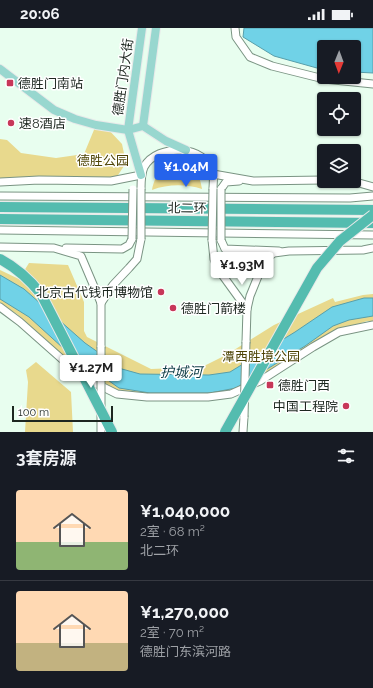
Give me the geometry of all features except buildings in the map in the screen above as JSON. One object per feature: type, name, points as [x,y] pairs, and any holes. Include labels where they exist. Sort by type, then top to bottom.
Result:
[{"type":"highway","name":"北二环","points":[[0,207],[373,210]]},
{"type":"highway","points":[[225,432],[317,268],[329,252],[340,241],[373,215]]},
{"type":"highway","name":"北二环","points":[[0,218],[373,223]]},
{"type":"highway","points":[[0,259],[18,270],[31,281],[41,294],[112,432]]},
{"type":"main road","name":"德胜门内大街","points":[[128,130],[142,28]]},
{"type":"main road","name":"德胜门内大街","points":[[143,126],[156,28]]},
{"type":"main road","points":[[0,69],[54,110],[75,120],[128,130],[143,126],[166,141],[186,150]]},
{"type":"main road","points":[[128,130],[141,175]]},
{"type":"street","points":[[235,28],[236,37],[250,57],[272,66],[324,79],[373,84]]},
{"type":"street","points":[[101,303],[113,285],[137,259],[141,239],[141,175],[147,163],[156,156],[170,151],[186,150],[201,157],[213,174],[212,240],[214,260],[218,269],[247,309]]},
{"type":"street","points":[[213,174],[253,180]]},
{"type":"street","points":[[0,182],[40,180],[111,180],[141,175]]},
{"type":"street","points":[[0,247],[122,249],[129,245],[132,239],[133,189],[126,183],[111,180]]},
{"type":"street","points":[[317,180],[253,180],[226,182],[221,189],[221,240],[225,250],[289,251],[363,250],[373,248]]},
{"type":"street","points":[[361,184],[373,187]]},
{"type":"street","points":[[0,196],[350,198],[373,196]]},
{"type":"street","points":[[0,230],[373,235]]},
{"type":"street","points":[[54,248],[81,256],[101,303],[100,432]]},
{"type":"street","points":[[243,432],[247,309],[250,296],[265,259],[274,253],[289,251]]},
{"type":"street","points":[[0,307],[20,322],[81,376],[117,394],[147,397],[208,397],[231,394],[260,381],[339,332],[373,325]]},
{"type":"green space","name":"德胜公园","points":[[96,125],[106,127],[122,144],[126,163],[118,175],[111,181],[0,182],[0,139],[7,140],[21,153],[56,158],[84,154]]},
{"type":"green space","points":[[177,165],[195,172],[200,179],[202,189],[177,185],[152,190],[157,176],[163,170]]},
{"type":"green space","name":"潭西胜境公园","points":[[29,263],[68,265],[84,302],[84,331],[87,337],[151,369],[202,367],[226,355],[274,325],[333,298],[335,302],[373,294],[373,321],[367,321],[329,334],[270,372],[239,389],[209,395],[145,394],[118,391],[71,364],[17,314],[0,304],[0,270],[19,279]]},
{"type":"green space","points":[[36,362],[71,392],[73,432],[25,432],[28,382],[26,370]]},
{"type":"water","points":[[244,28],[373,28],[373,73],[361,72],[361,40],[317,40],[317,68],[274,56],[243,37]]},
{"type":"water","points":[[0,275],[24,289],[85,343],[122,369],[140,374],[209,375],[230,372],[332,307],[364,298],[373,298],[373,316],[349,320],[333,326],[305,346],[236,388],[210,393],[150,393],[119,388],[63,348],[29,317],[0,299]]},
{"type":"place","name":"德胜门南站","points":[[10,83]]},
{"type":"place","name":"速8酒店","points":[[11,123]]},
{"type":"place","name":"北京古代钱币博物馆","points":[[161,292]]},
{"type":"place","name":"德胜门箭楼","points":[[173,308]]},
{"type":"place","name":"德胜门西","points":[[270,385]]},
{"type":"place","name":"中国工程院","points":[[346,406]]},
{"type":"water label","name":"护城河","points":[[181,372]]}]
